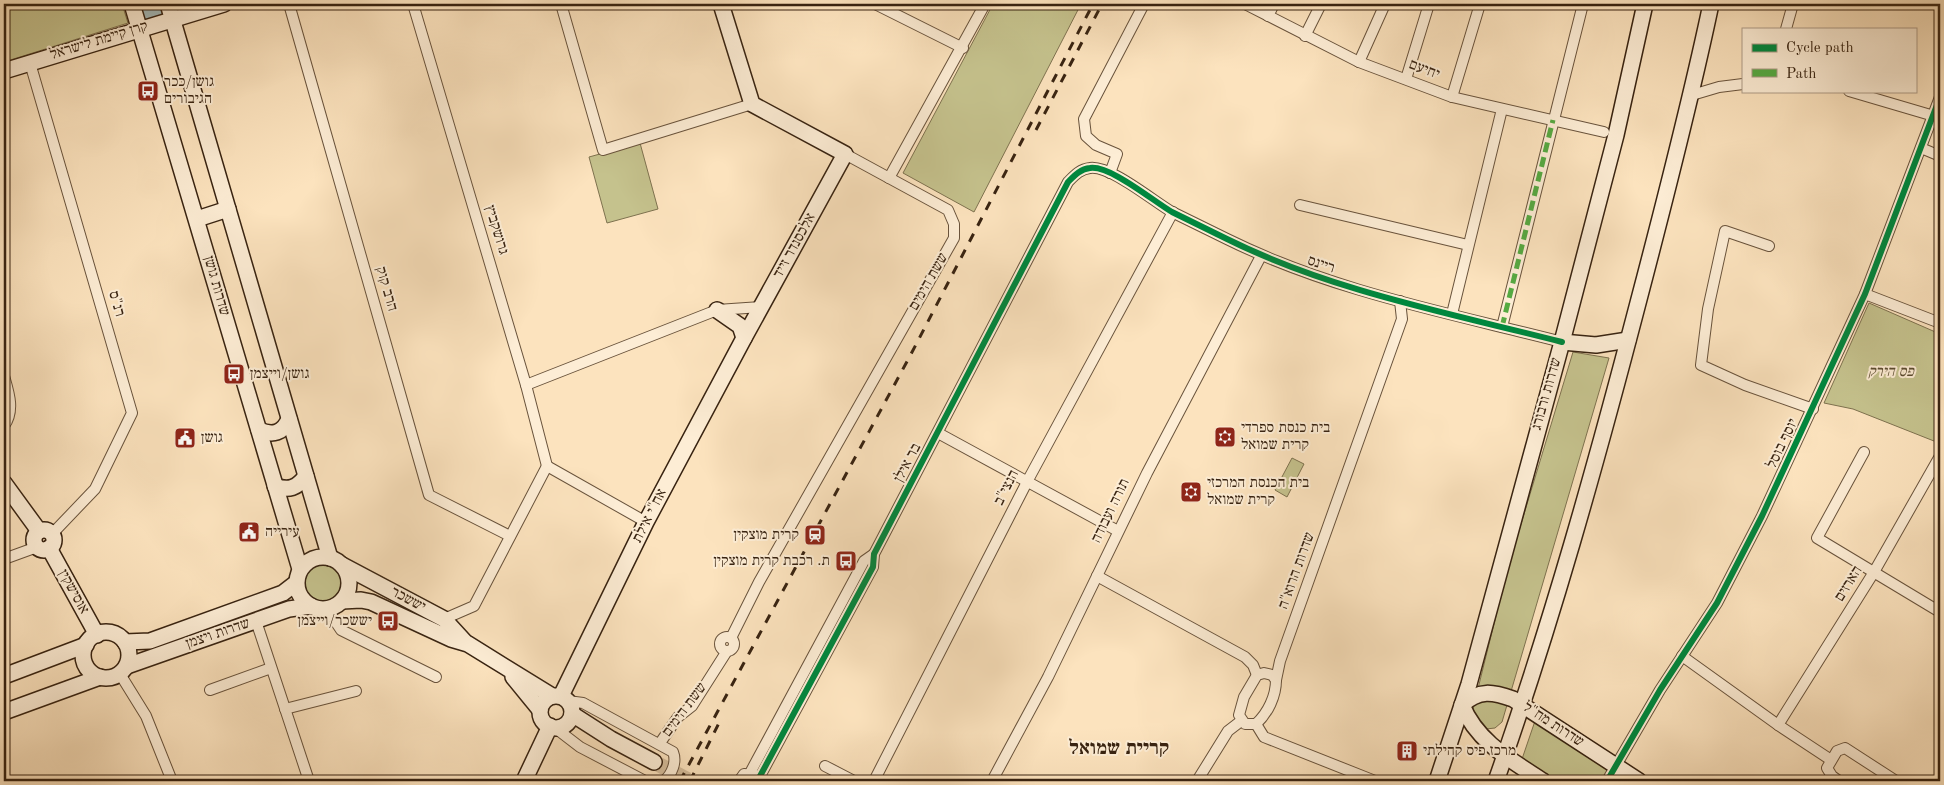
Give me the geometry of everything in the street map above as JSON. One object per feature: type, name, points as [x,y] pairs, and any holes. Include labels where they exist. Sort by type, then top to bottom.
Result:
[{"type":"street","name":"שדרות גושן","points":[[132,4],[259,430],[298,576]]},
{"type":"street","points":[[168,4],[306,476],[336,562],[346,572],[349,586],[342,601],[327,609],[310,606],[300,596],[298,576],[313,559],[336,562]]},
{"type":"street","name":"קרן קיימת לישראל","points":[[4,71],[139,28],[224,4]]},
{"type":"street","name":"הרב קוק","points":[[289,4],[429,495],[510,536]]},
{"type":"street","name":"גרושקביץ","points":[[413,4],[526,385],[547,466]]},
{"type":"street","points":[[561,4],[603,150],[752,104],[721,4]]},
{"type":"street","points":[[875,4],[963,48]]},
{"type":"street","points":[[889,178],[963,48],[985,4]]},
{"type":"street","points":[[1110,173],[1117,154],[1096,145],[1086,136],[1084,120],[1144,4]]},
{"type":"street","name":"יחיעם","points":[[1245,4],[1359,62],[1452,97],[1604,132]]},
{"type":"street","points":[[1268,16],[1274,4]]},
{"type":"street","points":[[1305,36],[1321,4]]},
{"type":"street","points":[[1359,62],[1385,4]]},
{"type":"street","points":[[1406,79],[1429,4]]},
{"type":"street","points":[[1452,97],[1480,4]]},
{"type":"street","points":[[1502,327],[1583,4]]},
{"type":"street","name":"שדרות ורבורג","points":[[1437,781],[1462,705],[1562,342],[1616,135],[1645,4]]},
{"type":"street","points":[[1496,781],[1523,706],[1628,340],[1692,95],[1711,4]]},
{"type":"street","points":[[1786,28],[1793,4]]},
{"type":"street","name":"רנ\"ס","points":[[30,63],[132,413],[95,488],[44,540]]},
{"type":"street","points":[[1692,95],[1719,87],[1742,84]]},
{"type":"street","points":[[1852,92],[1934,116]]},
{"type":"street","name":"יוסף בוסל","points":[[1607,781],[1682,656],[1717,603],[1814,409],[1865,294],[1940,97]]},
{"type":"street","name":"ששת הימים","points":[[660,743],[678,717],[692,706],[727,651],[734,646],[731,638],[760,582],[954,238],[954,224],[948,210],[752,104]]},
{"type":"street","points":[[1452,314],[1502,108]]},
{"type":"street","points":[[1922,148],[1940,156]]},
{"type":"street","name":"אלכסנדר זייד","points":[[744,338],[846,154]]},
{"type":"street","name":"ריינס","points":[[1090,168],[1110,173],[1173,212],[1261,256],[1309,275],[1400,301],[1562,342],[1596,345],[1628,340]]},
{"type":"street","name":"בר אילן","points":[[756,778],[873,567],[874,554],[1068,182],[1078,172],[1090,168]]},
{"type":"street","points":[[1300,205],[1468,245]]},
{"type":"street","points":[[197,219],[228,209]]},
{"type":"street","name":"הנצי\"ב","points":[[874,781],[1028,480],[1173,212]]},
{"type":"street","points":[[1769,246],[1725,231],[1708,309],[1701,365],[1745,385],[1814,409]]},
{"type":"street","name":"תורה ועבודה","points":[[992,781],[1048,677],[1118,531],[1261,256]]},
{"type":"street","points":[[1865,294],[1940,324]]},
{"type":"street","name":"שדרות הרוא\"ה","points":[[1256,724],[1269,707],[1276,688],[1280,661],[1402,319],[1400,301]]},
{"type":"street","points":[[526,385],[717,310],[761,307]]},
{"type":"street","points":[[717,310],[740,326],[744,338]]},
{"type":"street","points":[[1541,337],[1555,334],[1567,323]]},
{"type":"street","name":"אח\"י אילת","points":[[560,712],[646,522],[744,338]]},
{"type":"street","points":[[4,376],[9,392],[10,417],[4,426]]},
{"type":"street","points":[[259,430],[267,434],[276,433],[285,428],[289,419]]},
{"type":"street","points":[[938,433],[1028,480],[1118,531]]},
{"type":"street","points":[[1864,452],[1817,538],[1940,612]]},
{"type":"street","name":"הארזים","points":[[1778,725],[1874,572],[1940,456]]},
{"type":"street","points":[[444,619],[474,606],[547,466],[646,522]]},
{"type":"street","points":[[275,486],[284,489],[292,488],[300,484],[306,476]]},
{"type":"street","name":"אוסישקין","points":[[4,484],[44,540],[97,635]]},
{"type":"street","points":[[4,558],[44,540]]},
{"type":"street","name":"יששכר","points":[[336,562],[444,619],[468,644],[506,668],[560,712]]},
{"type":"street","name":"שדרות ויצמן","points":[[125,642],[150,640],[283,593],[298,576]]},
{"type":"street","points":[[1097,576],[1245,657],[1258,675]]},
{"type":"street","name":"יששכר","points":[[342,601],[361,600],[371,602],[451,639],[468,644]]},
{"type":"street","name":"שדרות ויצמן","points":[[123,670],[289,609],[310,606]]},
{"type":"street","points":[[327,609],[341,630],[436,677]]},
{"type":"street","points":[[256,621],[309,781]]},
{"type":"street","points":[[4,676],[86,645],[97,635],[110,633],[125,642],[129,653],[123,670],[110,678],[94,674],[84,658],[86,645]]},
{"type":"street","points":[[1682,656],[1778,725],[1831,760]]},
{"type":"street","points":[[210,690],[271,668]]},
{"type":"street","name":"יששכר","points":[[506,668],[540,710],[544,702],[654,762]]},
{"type":"street","points":[[123,670],[146,716],[172,781]]},
{"type":"street","points":[[1276,680],[1272,675],[1264,673],[1258,675],[1241,705],[1239,715],[1241,721],[1251,725],[1256,724],[1264,737],[1375,781]]},
{"type":"street","points":[[4,712],[100,677]]},
{"type":"street","points":[[1531,678],[1533,697],[1547,722]]},
{"type":"street","points":[[285,709],[356,691]]},
{"type":"street","name":"שדרות מח\"ל","points":[[1462,705],[1470,698],[1482,693],[1492,692],[1514,699],[1639,781]]},
{"type":"street","points":[[524,781],[560,712],[583,703],[660,743],[672,752],[674,756],[672,771],[664,781]]},
{"type":"street","points":[[1462,705],[1479,735],[1505,756],[1522,776],[1543,781]]},
{"type":"street","points":[[560,712],[580,747],[645,781]]},
{"type":"street","points":[[1197,781],[1228,731],[1241,721]]},
{"type":"street","points":[[1839,781],[1832,776],[1827,768],[1837,751],[1845,748],[1896,781]]},
{"type":"street","points":[[825,766],[854,781]]},
{"type":"street","points":[[739,781],[742,775],[756,778]]},
{"type":"green space","points":[[4,4],[122,4],[128,23],[4,62]]},
{"type":"green space","points":[[993,4],[1081,4],[974,212],[903,173]]},
{"type":"green space","points":[[640,143],[658,209],[607,223],[589,157]]},
{"type":"green space","name":"פס הירק","points":[[1869,303],[1940,334],[1939,443],[1853,409],[1824,403]]},
{"type":"green space","points":[[1573,352],[1609,358],[1502,722],[1495,728],[1486,729],[1471,717],[1508,567]]},
{"type":"green space","points":[[1292,458],[1304,464],[1287,497],[1275,490]]},
{"type":"green space","points":[[322,564],[336,569],[341,583],[336,597],[322,602],[308,597],[303,583],[308,569]]},
{"type":"green space","points":[[1536,718],[1611,767],[1603,781],[1551,781],[1521,762]]},
{"type":"water","points":[[135,4],[166,4],[169,17],[141,24]]},
{"type":"tunnel","points":[[654,762],[690,781]]},
{"type":"railway","points":[[680,781],[910,356],[1093,4]]},
{"type":"railway","points":[[1036,130],[1102,4]]},
{"type":"railway","points":[[690,781],[719,723]]},
{"type":"marked path","points":[[1502,327],[1553,120]]},
{"type":"cycle path","points":[[1607,781],[1660,690],[1717,603],[1762,516],[1865,294],[1940,97]]},
{"type":"cycle path","points":[[759,778],[873,567],[874,554],[1068,182],[1080,171],[1090,168],[1109,172],[1172,212],[1267,257],[1308,273],[1392,299],[1562,342]]},
{"type":"place","name":"גושן/ככר הגיבורים","points":[[148,91]]},
{"type":"place","name":"גושן/וייצמן","points":[[234,374]]},
{"type":"place","name":"בית כנסת ספרדי קרית שמואל","points":[[1225,437]]},
{"type":"place","name":"גושן","points":[[185,438]]},
{"type":"place","name":"בית הכנסת המרכזי קרית שמואל","points":[[1191,492]]},
{"type":"place","name":"עירייה","points":[[249,532]]},
{"type":"place","name":"קרית מוצקין","points":[[815,535]]},
{"type":"place","name":"ת. רכבת קרית מוצקין","points":[[846,561]]},
{"type":"place","name":"יששכר/וייצמן","points":[[388,621]]},
{"type":"place","name":"מרכז פיס קהילתי","points":[[1407,751]]},
{"type":"district","name":"קריית שמואל","points":[[1119,749]]}]
